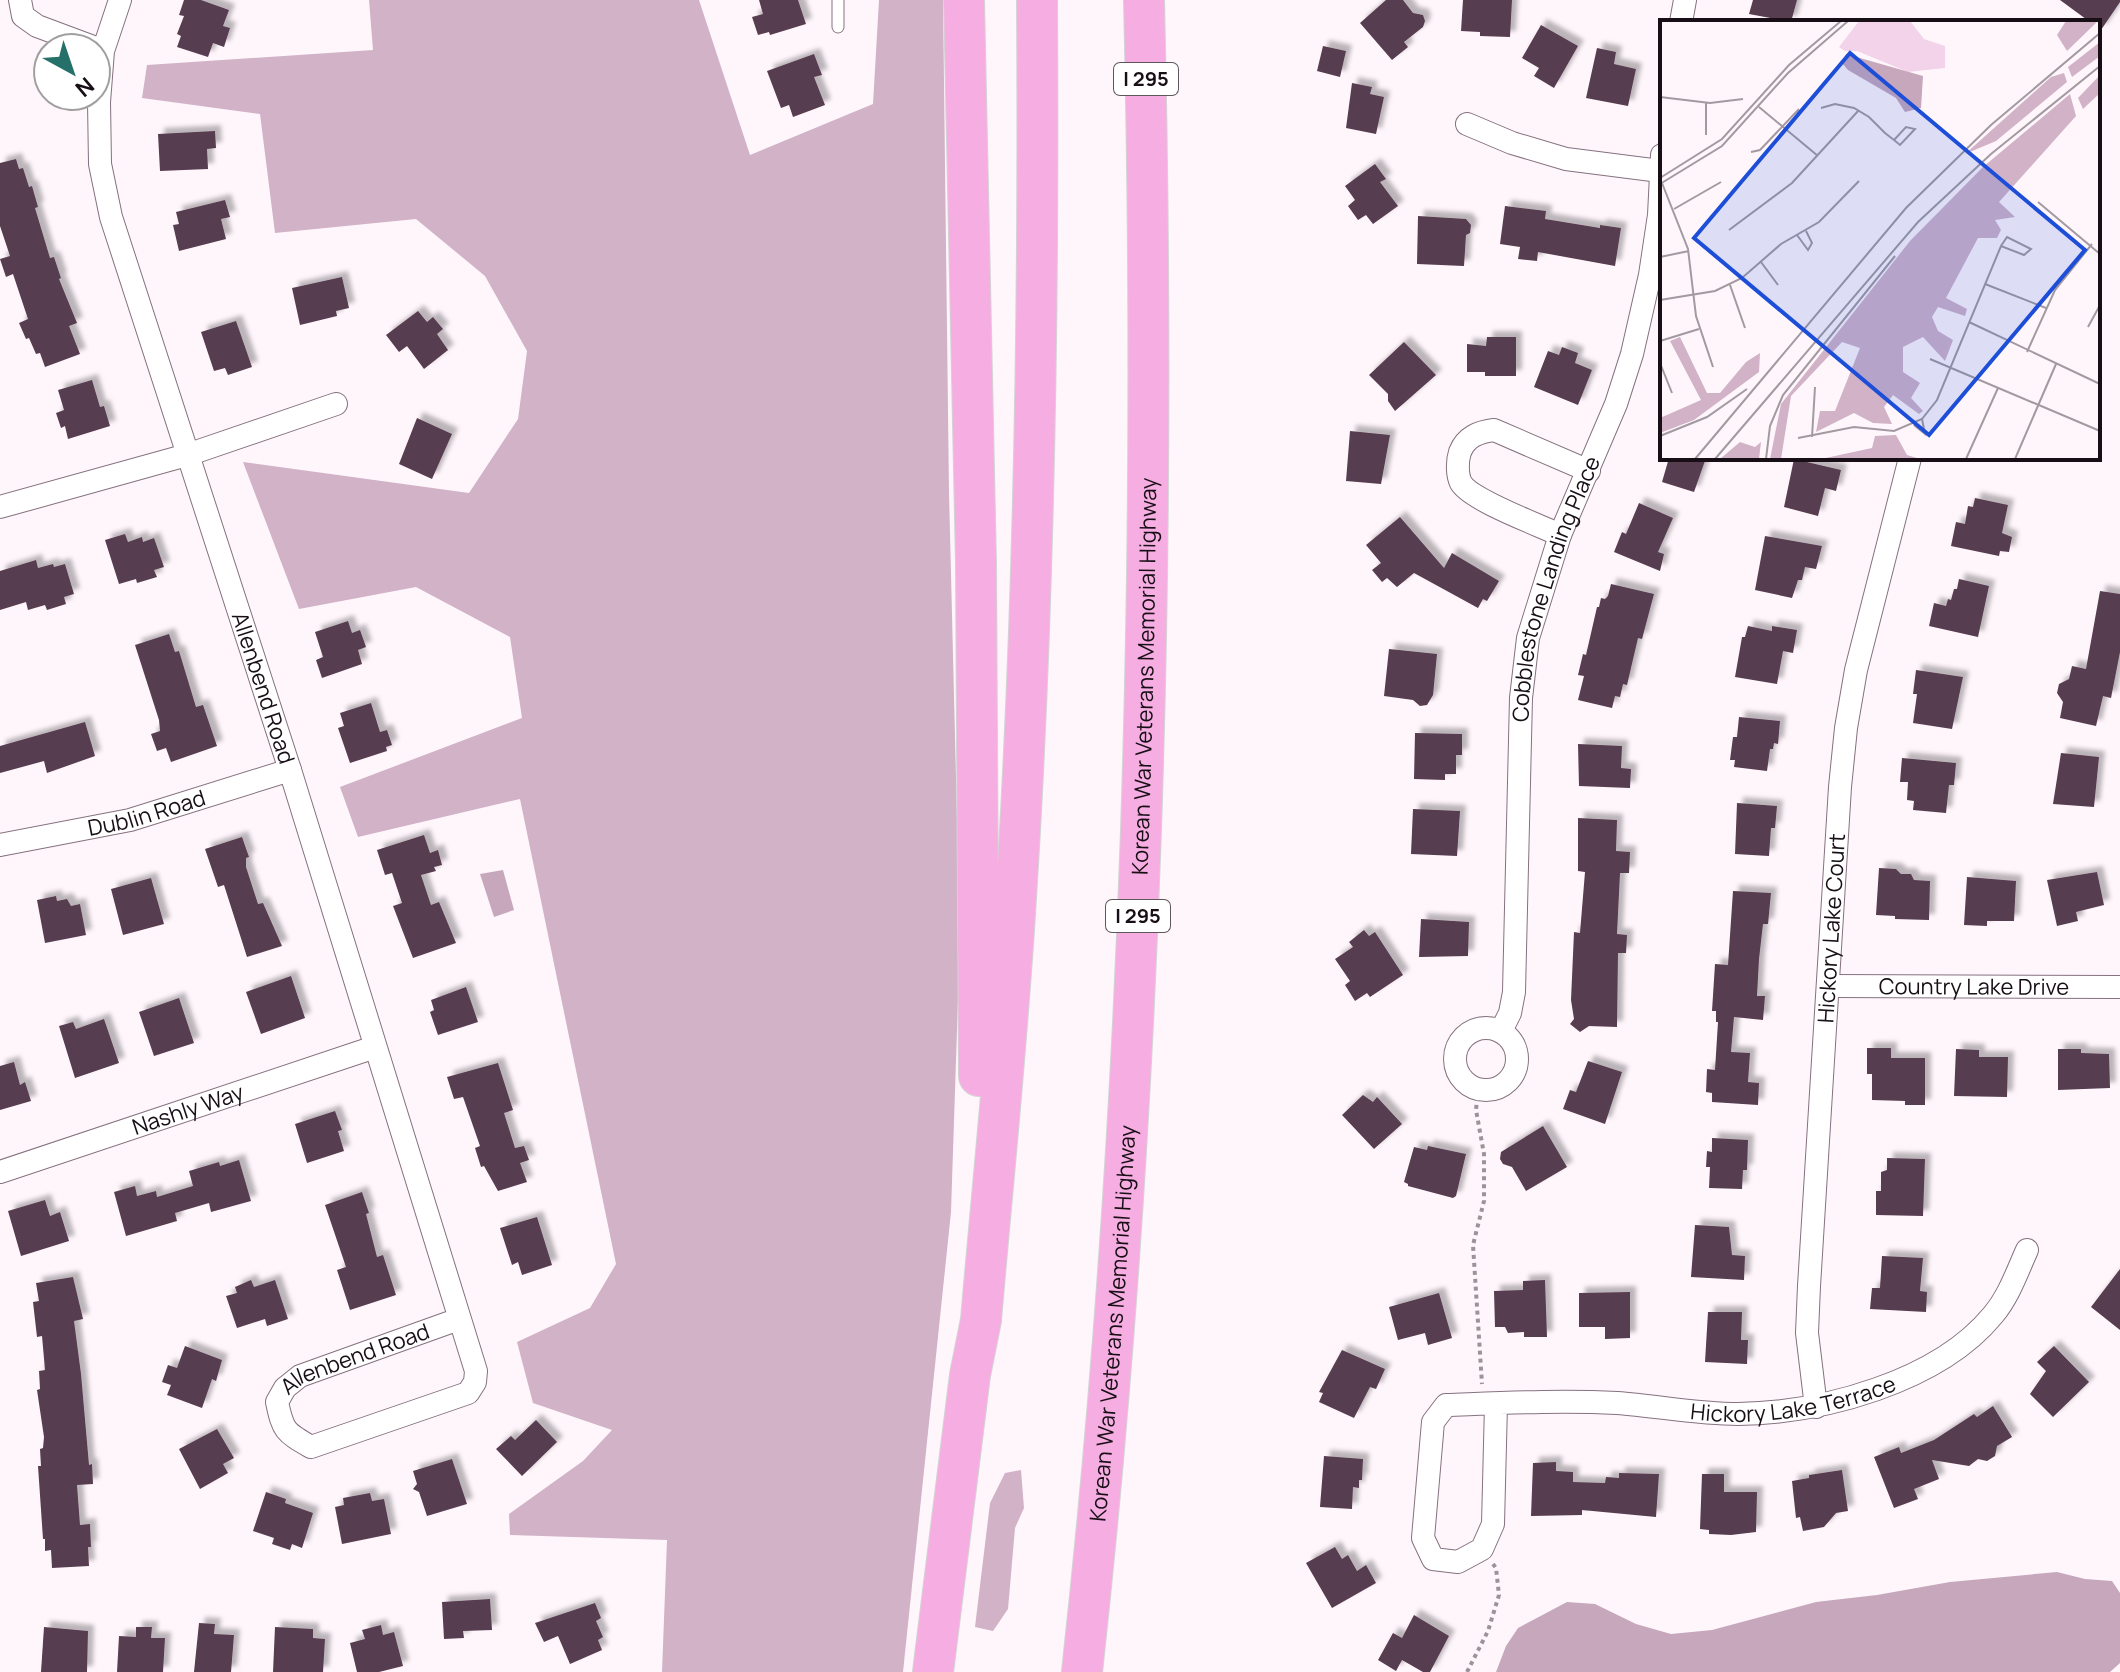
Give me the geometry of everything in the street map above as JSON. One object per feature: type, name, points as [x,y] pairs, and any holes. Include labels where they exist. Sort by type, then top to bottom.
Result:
[{"type":"highway","points":[[964,0],[980,932],[979,1094],[965,1322],[970,1375]]},
{"type":"highway","points":[[933,1672],[970,1375],[981,1320],[1003,1077],[1026,713],[1036,394],[1037,0]]},
{"type":"highway","name":"Korean War Veterans Memorial Highway","points":[[1082,1672],[1117,1305],[1131,1095],[1140,871],[1146,593],[1148,158],[1144,0]]},
{"type":"street","points":[[20,0],[23,16],[53,32]]},
{"type":"street","name":"Allenbend Road","points":[[106,32],[120,0]]},
{"type":"street","points":[[1681,20],[1685,0]]},
{"type":"street","name":"Allenbend Road","points":[[99,112],[100,164],[111,217],[290,770],[476,1371],[475,1382],[468,1393],[311,1447],[288,1434],[277,1402],[285,1388],[300,1376],[459,1319]]},
{"type":"street","points":[[1467,124],[1512,143],[1566,159],[1660,163]]},
{"type":"street","name":"Cobblestone Landing Place","points":[[1501,1031],[1510,1013],[1514,992],[1521,698],[1526,653],[1542,588],[1560,535],[1616,404],[1632,354],[1650,275],[1660,189]]},
{"type":"street","points":[[0,507],[187,455],[336,404]]},
{"type":"street","points":[[1560,535],[1474,495],[1461,482],[1457,461],[1463,444],[1478,432],[1494,430],[1589,471]]},
{"type":"street","name":"Hickory Lake Court","points":[[1816,1407],[1807,1333],[1840,787],[1856,670],[1909,460]]},
{"type":"street","name":"Dublin Road","points":[[0,845],[130,820],[290,770]]},
{"type":"street","name":"Country Lake Drive","points":[[1828,986],[2120,987]]},
{"type":"street","points":[[1480,1029],[1501,1031],[1514,1046],[1517,1066],[1513,1075],[1498,1088],[1478,1089],[1469,1085],[1457,1068],[1457,1048],[1471,1032],[1480,1029]]},
{"type":"street","name":"Nashly Way","points":[[0,1172],[375,1047]]},
{"type":"street","name":"Hickory Lake Terrace","points":[[1482,1549],[1458,1562],[1433,1559],[1423,1538],[1433,1422],[1446,1405],[1603,1403],[1734,1414],[1780,1413],[1855,1397],[1898,1381],[1970,1337],[1993,1316],[2008,1293],[2027,1250]]},
{"type":"street","points":[[1482,1549],[1493,1524],[1490,1404]]},
{"type":"lane","points":[[838,0],[838,27]]},
{"type":"path","points":[[1478,1089],[1476,1110],[1484,1154],[1484,1201],[1473,1245],[1490,1404]]},
{"type":"path","points":[[1467,1672],[1488,1631],[1499,1595],[1496,1568],[1482,1549]]},
{"type":"shaded area","points":[[369,0],[699,0],[750,155],[873,104],[879,0],[943,0],[949,493],[960,939],[951,1212],[903,1672],[662,1672],[667,1540],[510,1535],[509,1514],[583,1461],[612,1430],[533,1403],[517,1342],[590,1308],[616,1264],[520,799],[358,837],[340,787],[522,718],[510,637],[416,587],[299,609],[243,462],[469,493],[518,419],[527,351],[485,276],[416,219],[275,233],[260,114],[142,98],[147,65],[373,50]]},
{"type":"shaded area","points":[[503,870],[514,910],[494,917],[480,874]]},
{"type":"shaded area","points":[[1021,1470],[1024,1508],[1015,1528],[1008,1609],[993,1631],[975,1627],[990,1503],[1005,1473]]},
{"type":"shaded area","points":[[2057,1572],[2112,1581],[2120,1593],[2120,1663],[2110,1672],[1496,1672],[1506,1646],[1518,1628],[1567,1602],[1595,1604],[1636,1624],[1671,1634],[1712,1630],[1816,1602],[1950,1582]]},
{"type":"building","points":[[184,0],[201,0],[229,10],[223,26],[230,28],[224,47],[213,43],[208,57],[177,47],[181,36],[177,34],[184,16],[179,15]]},
{"type":"building","points":[[759,0],[798,0],[806,24],[770,35],[769,32],[758,35],[752,17],[763,14]]},
{"type":"building","points":[[1386,0],[1403,0],[1413,13],[1423,15],[1425,21],[1423,27],[1404,42],[1408,47],[1392,60],[1360,23]]},
{"type":"building","points":[[1463,0],[1512,0],[1510,37],[1480,36],[1480,32],[1461,31]]},
{"type":"building","points":[[1753,0],[1797,0],[1792,20],[1749,14]]},
{"type":"building","points":[[2060,0],[2120,0],[2101,30],[2100,20],[2087,20]]},
{"type":"building","points":[[1541,25],[1578,46],[1554,88],[1534,76],[1539,68],[1522,58]]},
{"type":"building","points":[[1323,46],[1346,51],[1340,77],[1317,71]]},
{"type":"building","points":[[1597,48],[1616,52],[1614,64],[1636,69],[1628,106],[1586,98]]},
{"type":"building","points":[[814,54],[822,75],[814,77],[825,105],[793,117],[789,105],[781,108],[767,71]]},
{"type":"building","points":[[1352,83],[1372,87],[1370,94],[1384,97],[1376,134],[1346,128]]},
{"type":"building","points":[[215,131],[216,148],[207,149],[208,169],[160,171],[158,134]]},
{"type":"building","points":[[16,159],[19,169],[23,168],[29,187],[32,186],[38,207],[35,208],[50,258],[54,257],[59,279],[77,323],[69,326],[80,354],[45,367],[40,353],[36,354],[19,323],[28,319],[13,274],[6,277],[0,259],[10,256],[0,226],[0,163]]},
{"type":"building","points":[[1375,164],[1386,179],[1380,182],[1398,206],[1373,224],[1366,215],[1358,220],[1348,206],[1355,200],[1345,186]]},
{"type":"building","points":[[225,200],[230,217],[221,219],[226,239],[179,251],[173,225],[179,224],[176,212]]},
{"type":"building","points":[[1505,206],[1546,211],[1545,219],[1600,228],[1600,225],[1621,228],[1615,266],[1538,252],[1537,261],[1518,259],[1520,247],[1500,244]]},
{"type":"building","points":[[1418,216],[1466,219],[1471,225],[1470,233],[1466,235],[1464,266],[1417,264]]},
{"type":"building","points":[[342,277],[349,308],[336,311],[337,316],[300,325],[292,288]]},
{"type":"building","points":[[418,311],[427,322],[433,317],[443,329],[437,334],[448,350],[424,369],[407,346],[399,352],[386,335]]},
{"type":"building","points":[[236,321],[252,367],[228,375],[225,368],[214,371],[201,332]]},
{"type":"building","points":[[1487,337],[1516,337],[1516,376],[1485,376],[1485,372],[1467,372],[1467,344],[1486,346]]},
{"type":"building","points":[[1404,342],[1436,375],[1395,411],[1388,401],[1388,394],[1369,375]]},
{"type":"building","points":[[1562,347],[1578,353],[1575,363],[1592,370],[1578,405],[1534,387],[1548,351],[1559,355]]},
{"type":"building","points":[[92,380],[110,426],[68,439],[65,426],[61,428],[56,413],[64,410],[58,390]]},
{"type":"building","points":[[417,418],[452,434],[432,479],[399,464]]},
{"type":"building","points":[[1350,431],[1390,435],[1381,484],[1346,481]]},
{"type":"building","points":[[1668,460],[1705,460],[1694,492],[1662,482]]},
{"type":"building","points":[[1794,460],[1841,470],[1836,491],[1825,488],[1818,516],[1784,507]]},
{"type":"building","points":[[1975,498],[2008,505],[2002,533],[2012,537],[2009,552],[2000,551],[1999,556],[1951,546],[1956,522],[1965,524],[1968,506],[1973,507]]},
{"type":"building","points":[[1639,503],[1673,518],[1658,552],[1664,554],[1660,571],[1614,552],[1622,532],[1626,534]]},
{"type":"building","points":[[1400,517],[1444,568],[1452,553],[1499,581],[1487,601],[1483,599],[1478,608],[1414,573],[1397,587],[1387,578],[1382,582],[1372,570],[1381,563],[1366,545]]},
{"type":"building","points":[[125,534],[128,542],[142,537],[143,542],[154,538],[164,567],[154,570],[157,577],[119,584],[105,540]]},
{"type":"building","points":[[1765,536],[1822,546],[1816,569],[1805,567],[1792,598],[1755,590]]},
{"type":"building","points":[[36,560],[38,568],[65,564],[74,594],[64,597],[66,604],[47,610],[45,605],[28,610],[26,602],[0,610],[0,571]]},
{"type":"building","points":[[1959,579],[1989,586],[1978,637],[1929,626],[1934,603],[1946,606],[1954,589],[1957,589]]},
{"type":"building","points":[[1611,584],[1654,594],[1642,639],[1638,638],[1627,685],[1623,684],[1620,697],[1615,696],[1612,708],[1578,700],[1584,676],[1578,675],[1583,654],[1586,655],[1597,607],[1601,598],[1608,596]]},
{"type":"building","points":[[2100,591],[2120,594],[2120,652],[2111,698],[2103,696],[2096,726],[2060,718],[2063,702],[2057,693],[2059,684],[2069,679],[2072,666],[2086,669]]},
{"type":"building","points":[[348,621],[352,633],[360,630],[366,647],[358,650],[362,664],[322,678],[316,660],[323,657],[315,632]]},
{"type":"building","points":[[1748,626],[1772,631],[1772,626],[1797,630],[1793,653],[1783,651],[1777,684],[1735,677],[1742,637],[1745,637]]},
{"type":"building","points":[[169,634],[175,652],[179,651],[196,707],[203,705],[217,746],[171,762],[166,748],[157,751],[151,734],[160,731],[159,720],[135,645]]},
{"type":"building","points":[[1389,649],[1437,654],[1433,695],[1427,705],[1420,706],[1413,700],[1384,696]]},
{"type":"building","points":[[1916,670],[1963,677],[1952,729],[1913,723]]},
{"type":"building","points":[[371,703],[380,732],[387,730],[392,745],[386,747],[387,751],[350,763],[338,728],[344,726],[340,713]]},
{"type":"building","points":[[1739,717],[1780,721],[1778,744],[1774,743],[1773,749],[1770,749],[1767,771],[1734,767],[1735,760],[1730,760]]},
{"type":"building","points":[[85,722],[95,756],[47,773],[44,761],[0,773],[0,746]]},
{"type":"building","points":[[1415,733],[1462,734],[1462,755],[1456,755],[1456,774],[1445,774],[1445,780],[1414,779]]},
{"type":"building","points":[[1578,744],[1622,746],[1621,768],[1631,769],[1630,788],[1579,786]]},
{"type":"building","points":[[2061,753],[2099,757],[2094,807],[2053,804]]},
{"type":"building","points":[[1902,758],[1956,763],[1954,785],[1949,785],[1946,813],[1913,810],[1914,801],[1907,800],[1908,782],[1900,782]]},
{"type":"building","points":[[1737,803],[1777,806],[1775,828],[1771,828],[1769,856],[1735,854]]},
{"type":"building","points":[[1413,809],[1460,811],[1457,856],[1411,854]]},
{"type":"building","points":[[1578,818],[1617,820],[1616,851],[1630,852],[1629,873],[1620,873],[1617,934],[1627,935],[1626,953],[1618,953],[1617,1027],[1589,1026],[1580,1032],[1570,1024],[1574,1019],[1571,1000],[1574,932],[1580,933],[1585,872],[1578,871]]},
{"type":"building","points":[[424,835],[430,853],[438,850],[442,865],[434,867],[436,871],[421,875],[431,905],[439,902],[456,943],[413,958],[393,906],[402,903],[392,873],[385,875],[377,850]]},
{"type":"building","points":[[242,837],[249,857],[246,858],[246,867],[258,904],[263,903],[282,946],[247,957],[224,885],[218,887],[205,849]]},
{"type":"building","points":[[1879,868],[1896,869],[1901,874],[1911,874],[1914,880],[1930,881],[1929,920],[1876,915]]},
{"type":"building","points":[[2097,872],[2104,905],[2076,912],[2078,921],[2057,926],[2047,880]]},
{"type":"building","points":[[1967,877],[2016,881],[2014,921],[1987,921],[1987,926],[1964,925]]},
{"type":"building","points":[[151,878],[164,924],[123,935],[111,889]]},
{"type":"building","points":[[1733,891],[1771,893],[1768,924],[1763,924],[1759,959],[1757,996],[1765,996],[1763,1020],[1734,1017],[1731,1052],[1750,1053],[1748,1082],[1759,1083],[1758,1105],[1712,1102],[1712,1093],[1706,1092],[1707,1069],[1715,1070],[1718,1022],[1716,1011],[1712,1011],[1715,964],[1728,965]]},
{"type":"building","points":[[56,896],[57,901],[67,899],[71,906],[80,904],[86,935],[45,943],[37,900]]},
{"type":"building","points":[[1421,919],[1469,922],[1468,956],[1419,957]]},
{"type":"building","points":[[1364,930],[1369,936],[1375,932],[1403,975],[1370,997],[1367,993],[1355,1001],[1345,985],[1350,981],[1335,959],[1353,947],[1349,942]]},
{"type":"building","points":[[291,976],[305,1018],[261,1034],[246,992]]},
{"type":"building","points":[[466,987],[478,1022],[438,1035],[430,1012],[434,1010],[431,1000]]},
{"type":"building","points":[[179,998],[194,1043],[154,1056],[139,1012]]},
{"type":"building","points":[[104,1019],[119,1063],[75,1078],[59,1026],[73,1022],[76,1029]]},
{"type":"building","points":[[1867,1048],[1891,1048],[1891,1058],[1925,1058],[1925,1105],[1872,1100],[1872,1074],[1867,1074]]},
{"type":"building","points":[[1956,1049],[1979,1050],[1979,1057],[2008,1057],[2007,1097],[1954,1096]]},
{"type":"building","points":[[2058,1049],[2109,1054],[2110,1088],[2058,1090]]},
{"type":"building","points":[[1588,1061],[1622,1072],[1605,1124],[1563,1109],[1570,1090],[1576,1092]]},
{"type":"building","points":[[14,1062],[20,1085],[25,1082],[31,1101],[0,1110],[0,1066]]},
{"type":"building","points":[[498,1063],[513,1110],[504,1113],[515,1148],[524,1146],[529,1160],[520,1163],[527,1182],[498,1191],[484,1166],[481,1167],[475,1148],[480,1146],[463,1097],[454,1099],[447,1077]]},
{"type":"building","points":[[1363,1095],[1373,1102],[1377,1097],[1402,1124],[1374,1149],[1342,1115]]},
{"type":"building","points":[[335,1111],[342,1130],[338,1131],[344,1151],[307,1163],[295,1124]]},
{"type":"building","points":[[1543,1126],[1567,1167],[1526,1191],[1512,1167],[1503,1164],[1501,1152]]},
{"type":"building","points":[[1712,1138],[1748,1140],[1747,1170],[1743,1170],[1742,1189],[1709,1188],[1710,1167],[1706,1167],[1707,1151],[1712,1152]]},
{"type":"building","points":[[1428,1146],[1466,1154],[1453,1198],[1408,1186],[1404,1182],[1414,1147],[1427,1150]]},
{"type":"building","points":[[1887,1158],[1925,1159],[1923,1216],[1876,1215],[1876,1191],[1881,1191],[1881,1172],[1887,1170]]},
{"type":"building","points":[[239,1160],[251,1201],[211,1212],[209,1203],[175,1213],[177,1221],[126,1236],[114,1192],[135,1186],[137,1196],[156,1191],[157,1197],[193,1186],[189,1171]]},
{"type":"building","points":[[362,1192],[377,1257],[383,1255],[396,1295],[350,1310],[337,1270],[346,1267],[325,1205]]},
{"type":"building","points":[[45,1200],[50,1216],[60,1212],[69,1241],[21,1256],[8,1211]]},
{"type":"building","points":[[537,1217],[552,1265],[522,1275],[518,1262],[512,1265],[500,1228]]},
{"type":"building","points":[[1695,1225],[1729,1227],[1732,1255],[1745,1256],[1744,1280],[1691,1277]]},
{"type":"building","points":[[1882,1256],[1923,1258],[1920,1291],[1927,1292],[1926,1312],[1870,1309],[1872,1288],[1880,1288]]},
{"type":"building","points":[[2120,1269],[2120,1330],[2091,1307]]},
{"type":"building","points":[[73,1277],[83,1319],[74,1321],[93,1484],[77,1485],[80,1525],[90,1524],[91,1547],[88,1547],[89,1566],[52,1568],[51,1550],[45,1551],[43,1539],[38,1466],[41,1466],[40,1449],[43,1448],[44,1437],[37,1390],[40,1389],[39,1371],[45,1370],[42,1336],[37,1337],[33,1302],[39,1301],[36,1283]]},
{"type":"building","points":[[251,1280],[254,1287],[275,1280],[288,1319],[267,1326],[265,1319],[237,1328],[226,1296],[237,1293],[235,1287]]},
{"type":"building","points":[[1545,1280],[1547,1337],[1524,1337],[1524,1332],[1508,1333],[1505,1327],[1495,1327],[1494,1291],[1523,1290],[1523,1281]]},
{"type":"building","points":[[1630,1292],[1630,1338],[1605,1339],[1605,1327],[1579,1327],[1579,1293]]},
{"type":"building","points":[[1439,1293],[1452,1338],[1428,1345],[1425,1333],[1398,1340],[1389,1307]]},
{"type":"building","points":[[1708,1312],[1742,1312],[1741,1340],[1748,1340],[1747,1364],[1705,1362]]},
{"type":"building","points":[[185,1346],[222,1360],[216,1381],[212,1379],[202,1408],[167,1395],[171,1385],[162,1382],[168,1365],[177,1368]]},
{"type":"building","points":[[2054,1346],[2089,1382],[2053,1417],[2030,1394],[2046,1371],[2037,1362]]},
{"type":"building","points":[[1342,1350],[1385,1369],[1376,1389],[1370,1387],[1354,1418],[1319,1402],[1323,1393],[1319,1392]]},
{"type":"building","points":[[1993,1406],[2012,1437],[1997,1446],[1995,1456],[1987,1461],[1978,1459],[1969,1466],[1932,1460],[1939,1479],[1914,1489],[1918,1499],[1894,1508],[1874,1457],[1899,1447],[1901,1453],[1934,1440],[1974,1414],[1977,1417]]},
{"type":"building","points":[[536,1420],[557,1442],[522,1476],[496,1449],[511,1436],[515,1440]]},
{"type":"building","points":[[217,1429],[234,1458],[223,1464],[228,1473],[200,1489],[179,1449]]},
{"type":"building","points":[[1324,1456],[1363,1459],[1362,1480],[1359,1480],[1359,1488],[1353,1487],[1352,1509],[1320,1507]]},
{"type":"building","points":[[452,1459],[467,1504],[427,1516],[419,1492],[413,1489],[417,1484],[413,1471]]},
{"type":"building","points":[[1556,1462],[1556,1471],[1573,1472],[1573,1482],[1605,1483],[1606,1477],[1619,1478],[1619,1473],[1659,1474],[1656,1517],[1582,1510],[1582,1515],[1531,1516],[1533,1463]]},
{"type":"building","points":[[1842,1470],[1848,1511],[1836,1513],[1824,1527],[1803,1531],[1800,1517],[1796,1518],[1792,1481]]},
{"type":"building","points":[[1702,1474],[1724,1474],[1724,1492],[1757,1492],[1756,1532],[1709,1534],[1709,1530],[1700,1529]]},
{"type":"building","points":[[266,1492],[313,1513],[302,1548],[292,1544],[290,1550],[272,1544],[274,1538],[253,1531]]},
{"type":"building","points":[[370,1493],[372,1501],[384,1499],[391,1534],[342,1544],[335,1507],[344,1505],[343,1498]]},
{"type":"building","points":[[1335,1547],[1342,1559],[1348,1555],[1357,1571],[1366,1565],[1376,1583],[1332,1608],[1306,1563]]},
{"type":"building","points":[[490,1599],[492,1630],[463,1631],[464,1638],[444,1639],[442,1602]]},
{"type":"building","points":[[595,1603],[601,1618],[596,1621],[603,1637],[598,1640],[602,1650],[570,1664],[558,1636],[544,1642],[535,1623]]},
{"type":"building","points":[[1414,1615],[1449,1636],[1430,1672],[1423,1672],[1402,1660],[1396,1671],[1378,1660],[1393,1633],[1402,1638]]},
{"type":"building","points":[[199,1623],[215,1624],[214,1634],[234,1635],[231,1672],[194,1672]]},
{"type":"building","points":[[381,1625],[383,1635],[394,1632],[403,1666],[379,1672],[357,1672],[350,1643],[365,1639],[362,1630]]},
{"type":"building","points":[[44,1627],[88,1631],[87,1672],[41,1672]]},
{"type":"building","points":[[136,1627],[152,1627],[151,1638],[165,1638],[163,1672],[117,1672],[119,1636],[136,1637]]},
{"type":"building","points":[[275,1627],[313,1629],[313,1638],[325,1639],[323,1672],[273,1672]]}]
